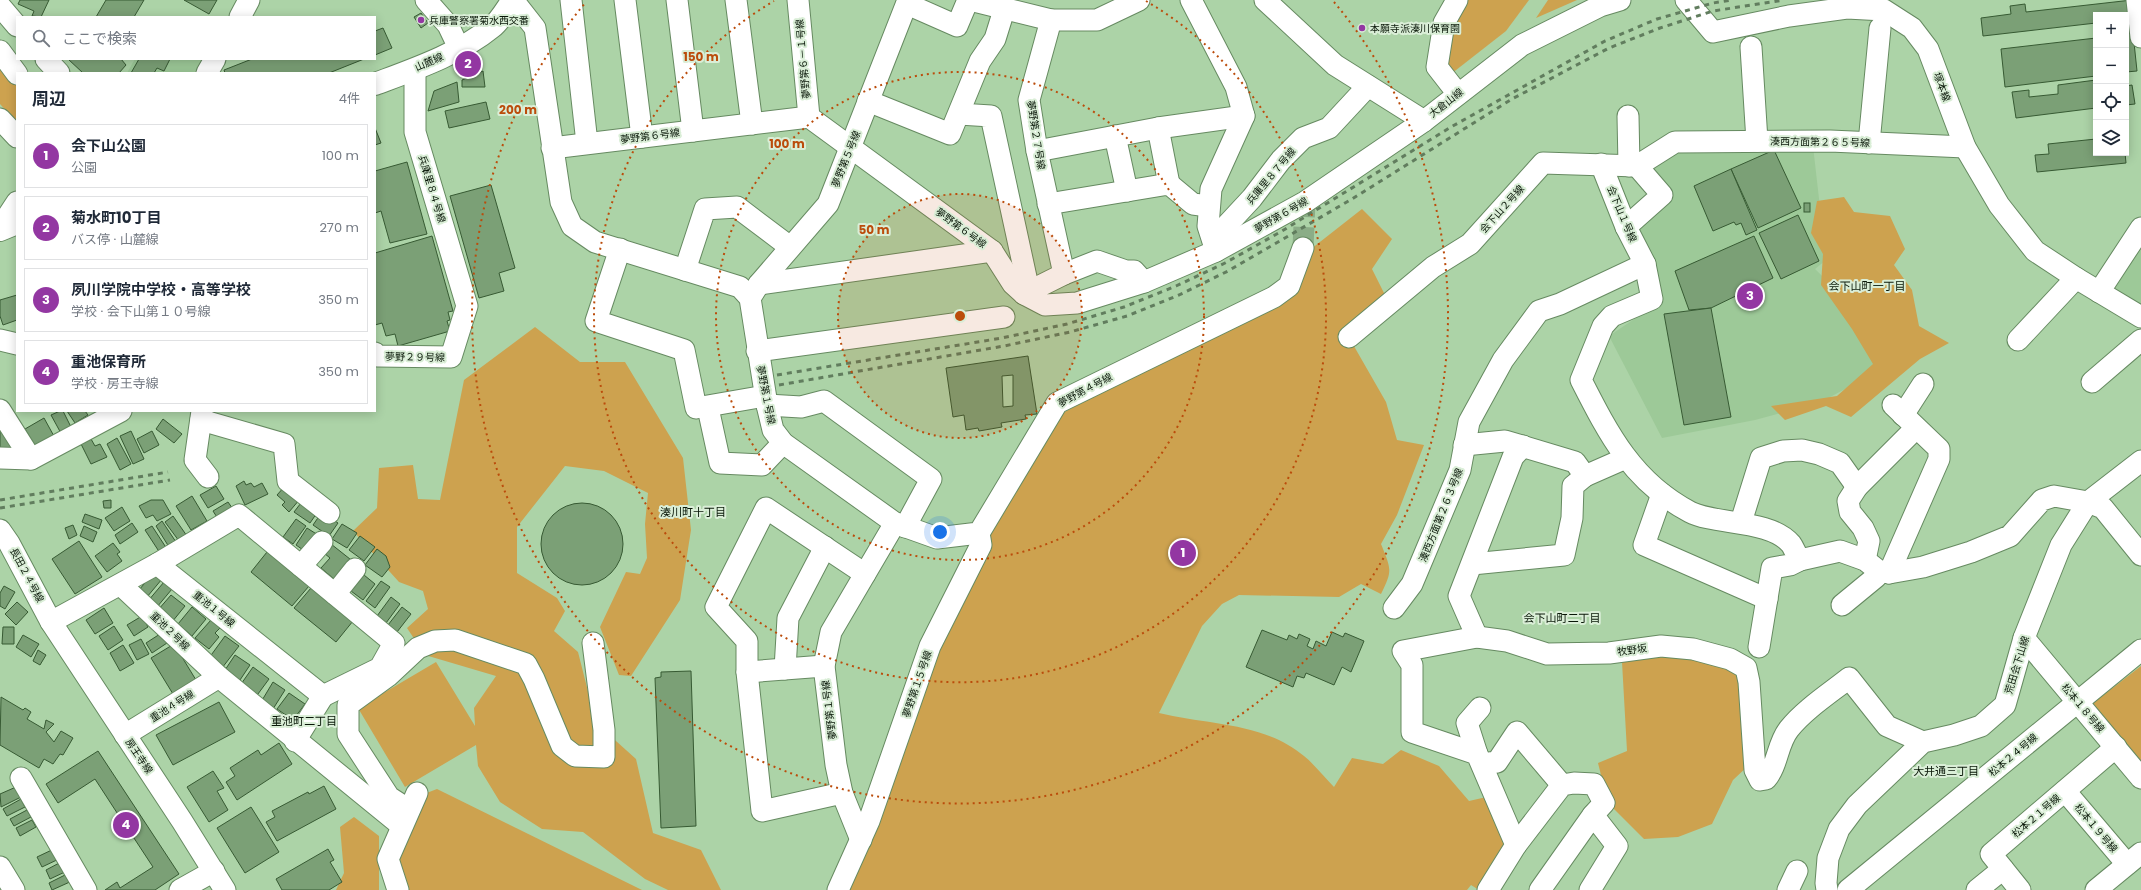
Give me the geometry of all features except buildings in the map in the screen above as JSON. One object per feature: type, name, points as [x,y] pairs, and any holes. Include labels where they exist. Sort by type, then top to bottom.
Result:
[{"type":"main road","name":"山麓線","points":[[376,84],[414,69],[460,48],[493,26],[513,0]]},
{"type":"main road","points":[[0,229],[16,223]]},
{"type":"street","points":[[241,16],[250,0]]},
{"type":"street","points":[[426,0],[448,24],[460,48]]},
{"type":"street","points":[[513,0],[535,28],[561,202],[572,226],[595,242],[754,291],[992,251]]},
{"type":"street","points":[[570,0],[587,143]]},
{"type":"street","points":[[625,0],[642,137]]},
{"type":"street","points":[[677,0],[693,131]]},
{"type":"street","points":[[736,0],[752,124]]},
{"type":"street","name":"夢野第６－１号線","points":[[798,0],[809,117]]},
{"type":"street","points":[[907,2],[957,26],[969,0],[1004,10],[1051,20],[1097,20],[1139,0]]},
{"type":"street","points":[[1191,0],[1236,87],[1244,116],[1211,189],[1208,206],[1208,226],[1215,246]]},
{"type":"street","name":"大倉山線","points":[[1265,0],[1335,65],[1424,121],[1522,45],[1600,6],[1620,0]]},
{"type":"street","points":[[1457,0],[1444,23],[1437,67],[1458,94]]},
{"type":"street","name":"塚本線","points":[[1686,0],[1713,32],[1789,16],[1847,8],[1884,10],[1912,28],[1928,49],[1965,147],[1999,205],[2036,251],[2076,278],[2141,317]]},
{"type":"street","points":[[2137,0],[2141,37]]},
{"type":"street","name":"夢野第５号線","points":[[754,291],[828,204],[907,2]]},
{"type":"street","points":[[0,6],[16,25]]},
{"type":"street","points":[[868,101],[950,134],[980,61],[995,39],[1004,10]]},
{"type":"street","name":"夢野第２７号線","points":[[1051,20],[1029,100],[1037,151],[1064,274]]},
{"type":"street","points":[[1869,143],[1880,28]]},
{"type":"street","points":[[1751,47],[1757,142]]},
{"type":"street","points":[[47,60],[58,72]]},
{"type":"street","points":[[9,63],[25,72]]},
{"type":"street","name":"兵庫里８４号線","points":[[414,69],[415,132],[467,306]]},
{"type":"street","name":"兵庫里８７号線","points":[[1215,246],[1281,160],[1303,138],[1329,128],[1368,86]]},
{"type":"street","points":[[959,114],[991,116],[1027,293],[1064,274],[1097,261],[1126,271],[1134,271],[1144,282]]},
{"type":"street","points":[[1037,151],[1158,128],[1244,116]]},
{"type":"street","points":[[1626,227],[1662,195],[1633,166],[1628,116]]},
{"type":"street","name":"夢野第６号線","points":[[552,148],[809,117],[992,251],[1013,284],[1045,305],[1077,303],[1144,282],[1305,202],[1424,121]]},
{"type":"street","points":[[0,119],[16,136]]},
{"type":"street","points":[[1158,128],[1169,184],[1193,204],[1208,206]]},
{"type":"street","points":[[1115,136],[1127,191]]},
{"type":"street","name":"湊西方面第２６５号線","points":[[1633,166],[1674,142],[1869,143],[1965,147]]},
{"type":"street","name":"会下山２号線","points":[[1349,337],[1433,266],[1470,244],[1543,163],[1633,166]]},
{"type":"street","name":"会下山１号線","points":[[1601,164],[1626,227],[1644,264],[1652,299],[1612,316],[1603,326],[1581,380],[1604,424],[1626,458]]},
{"type":"street","points":[[1048,204],[1169,184]]},
{"type":"street","points":[[0,229],[16,204]]},
{"type":"street","points":[[685,270],[706,209],[737,207],[790,247]]},
{"type":"street","points":[[2099,292],[2141,228]]},
{"type":"street","name":"夢野第４号線","points":[[979,533],[1057,403],[1274,297],[1289,286],[1304,248]]},
{"type":"street","points":[[620,250],[596,321],[684,350],[696,408],[766,401],[801,407],[824,400],[931,479],[900,525],[937,538],[979,533]]},
{"type":"street","name":"湊西方面第２６３号線","points":[[1394,608],[1412,584],[1460,470],[1468,422],[1499,367],[1539,311],[1560,304],[1644,264]]},
{"type":"street","points":[[2018,340],[2076,278]]},
{"type":"street","name":"夢野第１号線","points":[[754,291],[757,351],[773,430],[783,443],[900,525],[865,574],[831,632],[824,666],[836,766],[842,793],[861,840]]},
{"type":"street","name":"夢野２９号線","points":[[376,354],[377,356],[451,357],[467,306]]},
{"type":"street","points":[[757,351],[1004,317]]},
{"type":"street","points":[[0,340],[16,344]]},
{"type":"street","points":[[2092,382],[2141,340]]},
{"type":"street","points":[[1842,605],[1876,577],[1877,568],[1869,541],[1863,528],[1850,512],[1848,501],[1904,416],[1923,384]]},
{"type":"street","points":[[708,408],[720,462],[762,465],[783,443]]},
{"type":"street","points":[[0,410],[31,459]]},
{"type":"street","points":[[0,458],[31,459],[118,412]]},
{"type":"street","points":[[208,477],[195,460],[201,416],[284,444],[288,482],[329,513]]},
{"type":"street","points":[[1877,568],[1939,459],[1939,449],[1904,416]]},
{"type":"street","points":[[1464,446],[1505,441],[1575,462],[1585,476]]},
{"type":"street","points":[[1477,637],[1459,596],[1513,457],[1523,446]]},
{"type":"street","points":[[1741,522],[1761,458],[1783,451],[1802,450],[1819,454],[1840,463],[1857,487]]},
{"type":"street","points":[[1472,564],[1564,555],[1572,518],[1573,486],[1585,476],[1626,458],[1646,481],[1662,494],[1691,512],[1741,522],[1776,534],[1791,544],[1800,560]]},
{"type":"street","name":"荒田会下山線","points":[[1923,742],[1954,735],[1981,726],[2005,705],[2024,638],[2061,545],[2088,502],[2141,461]]},
{"type":"street","points":[[1662,494],[1644,545],[1767,599]]},
{"type":"street","points":[[1760,647],[1772,568],[1790,565],[1800,560],[1840,551],[1877,568],[1923,567],[1971,552],[2010,536],[2042,500],[2054,496],[2088,502],[2103,508],[2140,552]]},
{"type":"street","points":[[842,793],[762,811],[747,672],[747,642],[716,607],[766,508],[865,574]]},
{"type":"street","points":[[51,622],[121,585],[239,514],[394,643],[380,668],[323,696],[295,741]]},
{"type":"street","name":"夢野第１５号線","points":[[838,890],[861,840],[930,646],[981,545],[979,533]]},
{"type":"street","points":[[301,566],[322,542]]},
{"type":"street","name":"長田２４号線","points":[[3,543],[51,622]]},
{"type":"street","points":[[785,669],[788,618],[825,547]]},
{"type":"street","name":"重池１号線","points":[[157,564],[323,696]]},
{"type":"street","points":[[335,594],[355,569]]},
{"type":"street","name":"重池２号線","points":[[121,585],[219,678],[295,741],[409,810]]},
{"type":"street","name":"房王寺線","points":[[51,622],[225,890]]},
{"type":"street","name":"牧野坂","points":[[1480,759],[1412,732],[1412,665],[1403,651],[1477,637],[1507,642],[1548,654],[1609,653],[1661,646],[1693,648],[1730,659],[1746,668],[1749,682],[1755,770],[1760,780],[1766,779],[1772,773],[1779,748],[1789,729],[1821,699],[1849,678],[1887,726],[1923,742]]},
{"type":"street","name":"松本１８号線","points":[[2024,638],[2078,700],[2141,778]]},
{"type":"street","points":[[398,890],[388,859],[409,810],[389,797],[348,734],[348,705],[388,676],[418,648],[435,641],[455,640],[526,664],[534,679],[562,746],[575,756],[604,757],[604,730],[593,643]]},
{"type":"street","name":"松本２４号線","points":[[1848,890],[1952,806],[2078,700],[2141,650]]},
{"type":"street","points":[[747,672],[824,666]]},
{"type":"street","name":"重池４号線","points":[[125,735],[219,678]]},
{"type":"street","points":[[1480,708],[1467,723],[1480,759],[1516,844]]},
{"type":"street","points":[[1480,759],[1497,762],[1517,732],[1562,785]]},
{"type":"street","points":[[1827,890],[1826,883],[1828,858],[1839,828],[1857,805],[1923,742]]},
{"type":"street","name":"松本２１号線","points":[[2020,890],[1991,854],[2116,747]]},
{"type":"street","points":[[21,778],[86,890]]},
{"type":"street","points":[[1488,890],[1516,844],[1562,785],[1574,783],[1594,784],[1604,803],[1593,815],[1540,890]]},
{"type":"street","name":"松本１９号線","points":[[2065,791],[2134,858]]},
{"type":"street","points":[[1590,890],[1617,846],[1593,815]]},
{"type":"street","points":[[2096,890],[2134,858]]},
{"type":"street","points":[[0,867],[14,890]]},
{"type":"street","points":[[1977,890],[2003,869]]},
{"type":"street","points":[[1788,890],[1797,870]]},
{"type":"street","points":[[180,890],[214,871]]},
{"type":"shaded area","points":[[1464,0],[1529,0],[1506,31],[1451,74],[1443,64],[1453,24]]},
{"type":"shaded area","points":[[1548,0],[1577,0],[1536,18]]},
{"type":"shaded area","points":[[134,60],[202,60],[195,72],[128,72]]},
{"type":"shaded area","points":[[0,66],[16,85],[16,122],[0,104]]},
{"type":"shaded area","points":[[1681,145],[1813,146],[1826,260],[1815,269],[1856,309],[1882,369],[1821,402],[1755,420],[1662,438],[1609,336],[1658,303],[1635,229],[1669,193],[1644,168]]},
{"type":"shaded area","points":[[1844,197],[1854,212],[1890,216],[1905,249],[1894,265],[1912,290],[1919,326],[1949,343],[1920,359],[1851,417],[1826,406],[1785,420],[1771,406],[1837,396],[1873,364],[1852,329],[1821,285],[1823,254],[1811,233],[1817,201]]},
{"type":"shaded area","points":[[1362,209],[1392,239],[1372,269],[1387,299],[1347,334],[1386,402],[1397,440],[1424,445],[1397,515],[1381,544],[1389,564],[1389,574],[1387,580],[1381,594],[1361,584],[1339,597],[1239,595],[1222,604],[1202,626],[1159,713],[1234,726],[1271,737],[1288,745],[1304,756],[1334,787],[1352,758],[1383,764],[1401,750],[1439,766],[1469,801],[1491,796],[1511,848],[1479,890],[1471,885],[1467,890],[847,890],[936,649],[993,524],[1061,414],[1119,382],[1285,301],[1311,249]]},
{"type":"shaded area","points":[[2141,246],[2141,306],[2114,290]]},
{"type":"shaded area","points":[[535,327],[580,362],[625,362],[683,458],[691,530],[680,600],[631,676],[619,675],[600,627],[626,572],[640,574],[647,558],[645,524],[648,493],[604,471],[565,466],[517,527],[517,573],[557,598],[565,611],[554,631],[578,652],[596,723],[636,759],[653,833],[701,850],[721,890],[668,890],[645,879],[583,832],[542,829],[500,802],[478,766],[476,745],[405,787],[358,708],[436,662],[475,726],[474,708],[496,676],[425,655],[407,628],[428,609],[423,591],[399,582],[353,531],[377,508],[379,468],[413,465],[418,499],[440,500],[464,380]]},
{"type":"shaded area","points":[[1666,652],[1695,654],[1742,674],[1749,765],[1733,780],[1712,824],[1678,837],[1644,839],[1608,803],[1598,763],[1627,751],[1622,662]]},
{"type":"shaded area","points":[[2141,666],[2141,764],[2092,704]]},
{"type":"shaded area","points":[[437,789],[642,890],[406,890],[396,858],[424,794]]},
{"type":"shaded area","points":[[354,817],[379,836],[379,890],[336,890],[344,873],[340,827]]},
{"type":"tunnel","points":[[1303,248],[1305,202]]},
{"type":"railway","points":[[777,375],[1002,338],[1067,324],[1124,307],[1176,286],[1225,263],[1282,231],[1451,127],[1605,41],[1657,19],[1713,3],[1732,0]]},
{"type":"railway","points":[[779,385],[1004,346],[1070,332],[1127,316],[1179,295],[1228,271],[1352,199],[1512,99],[1609,48],[1660,28],[1713,11],[1784,0]]},
{"type":"railway","points":[[0,500],[168,472]]},
{"type":"railway","points":[[0,508],[170,480]]},
{"type":"place","name":"兵庫警察署菊水西交番","points":[[421,20]]},
{"type":"place","name":"本願寺派湊川保育園","points":[[1362,28]]},
{"type":"place","name":"菊水町10丁目","points":[[468,64]]},
{"type":"place","name":"夙川学院中学校・高等学校","points":[[1750,296]]},
{"type":"place","name":"会下山公園","points":[[1183,553]]},
{"type":"place","name":"重池保育所","points":[[126,825]]},
{"type":"district","name":"会下山町一丁目","points":[[1867,286]]},
{"type":"district","name":"湊川町十丁目","points":[[693,512]]},
{"type":"district","name":"会下山町二丁目","points":[[1562,618]]},
{"type":"district","name":"重池町二丁目","points":[[304,721]]},
{"type":"district","name":"大井通三丁目","points":[[1946,771]]}]
